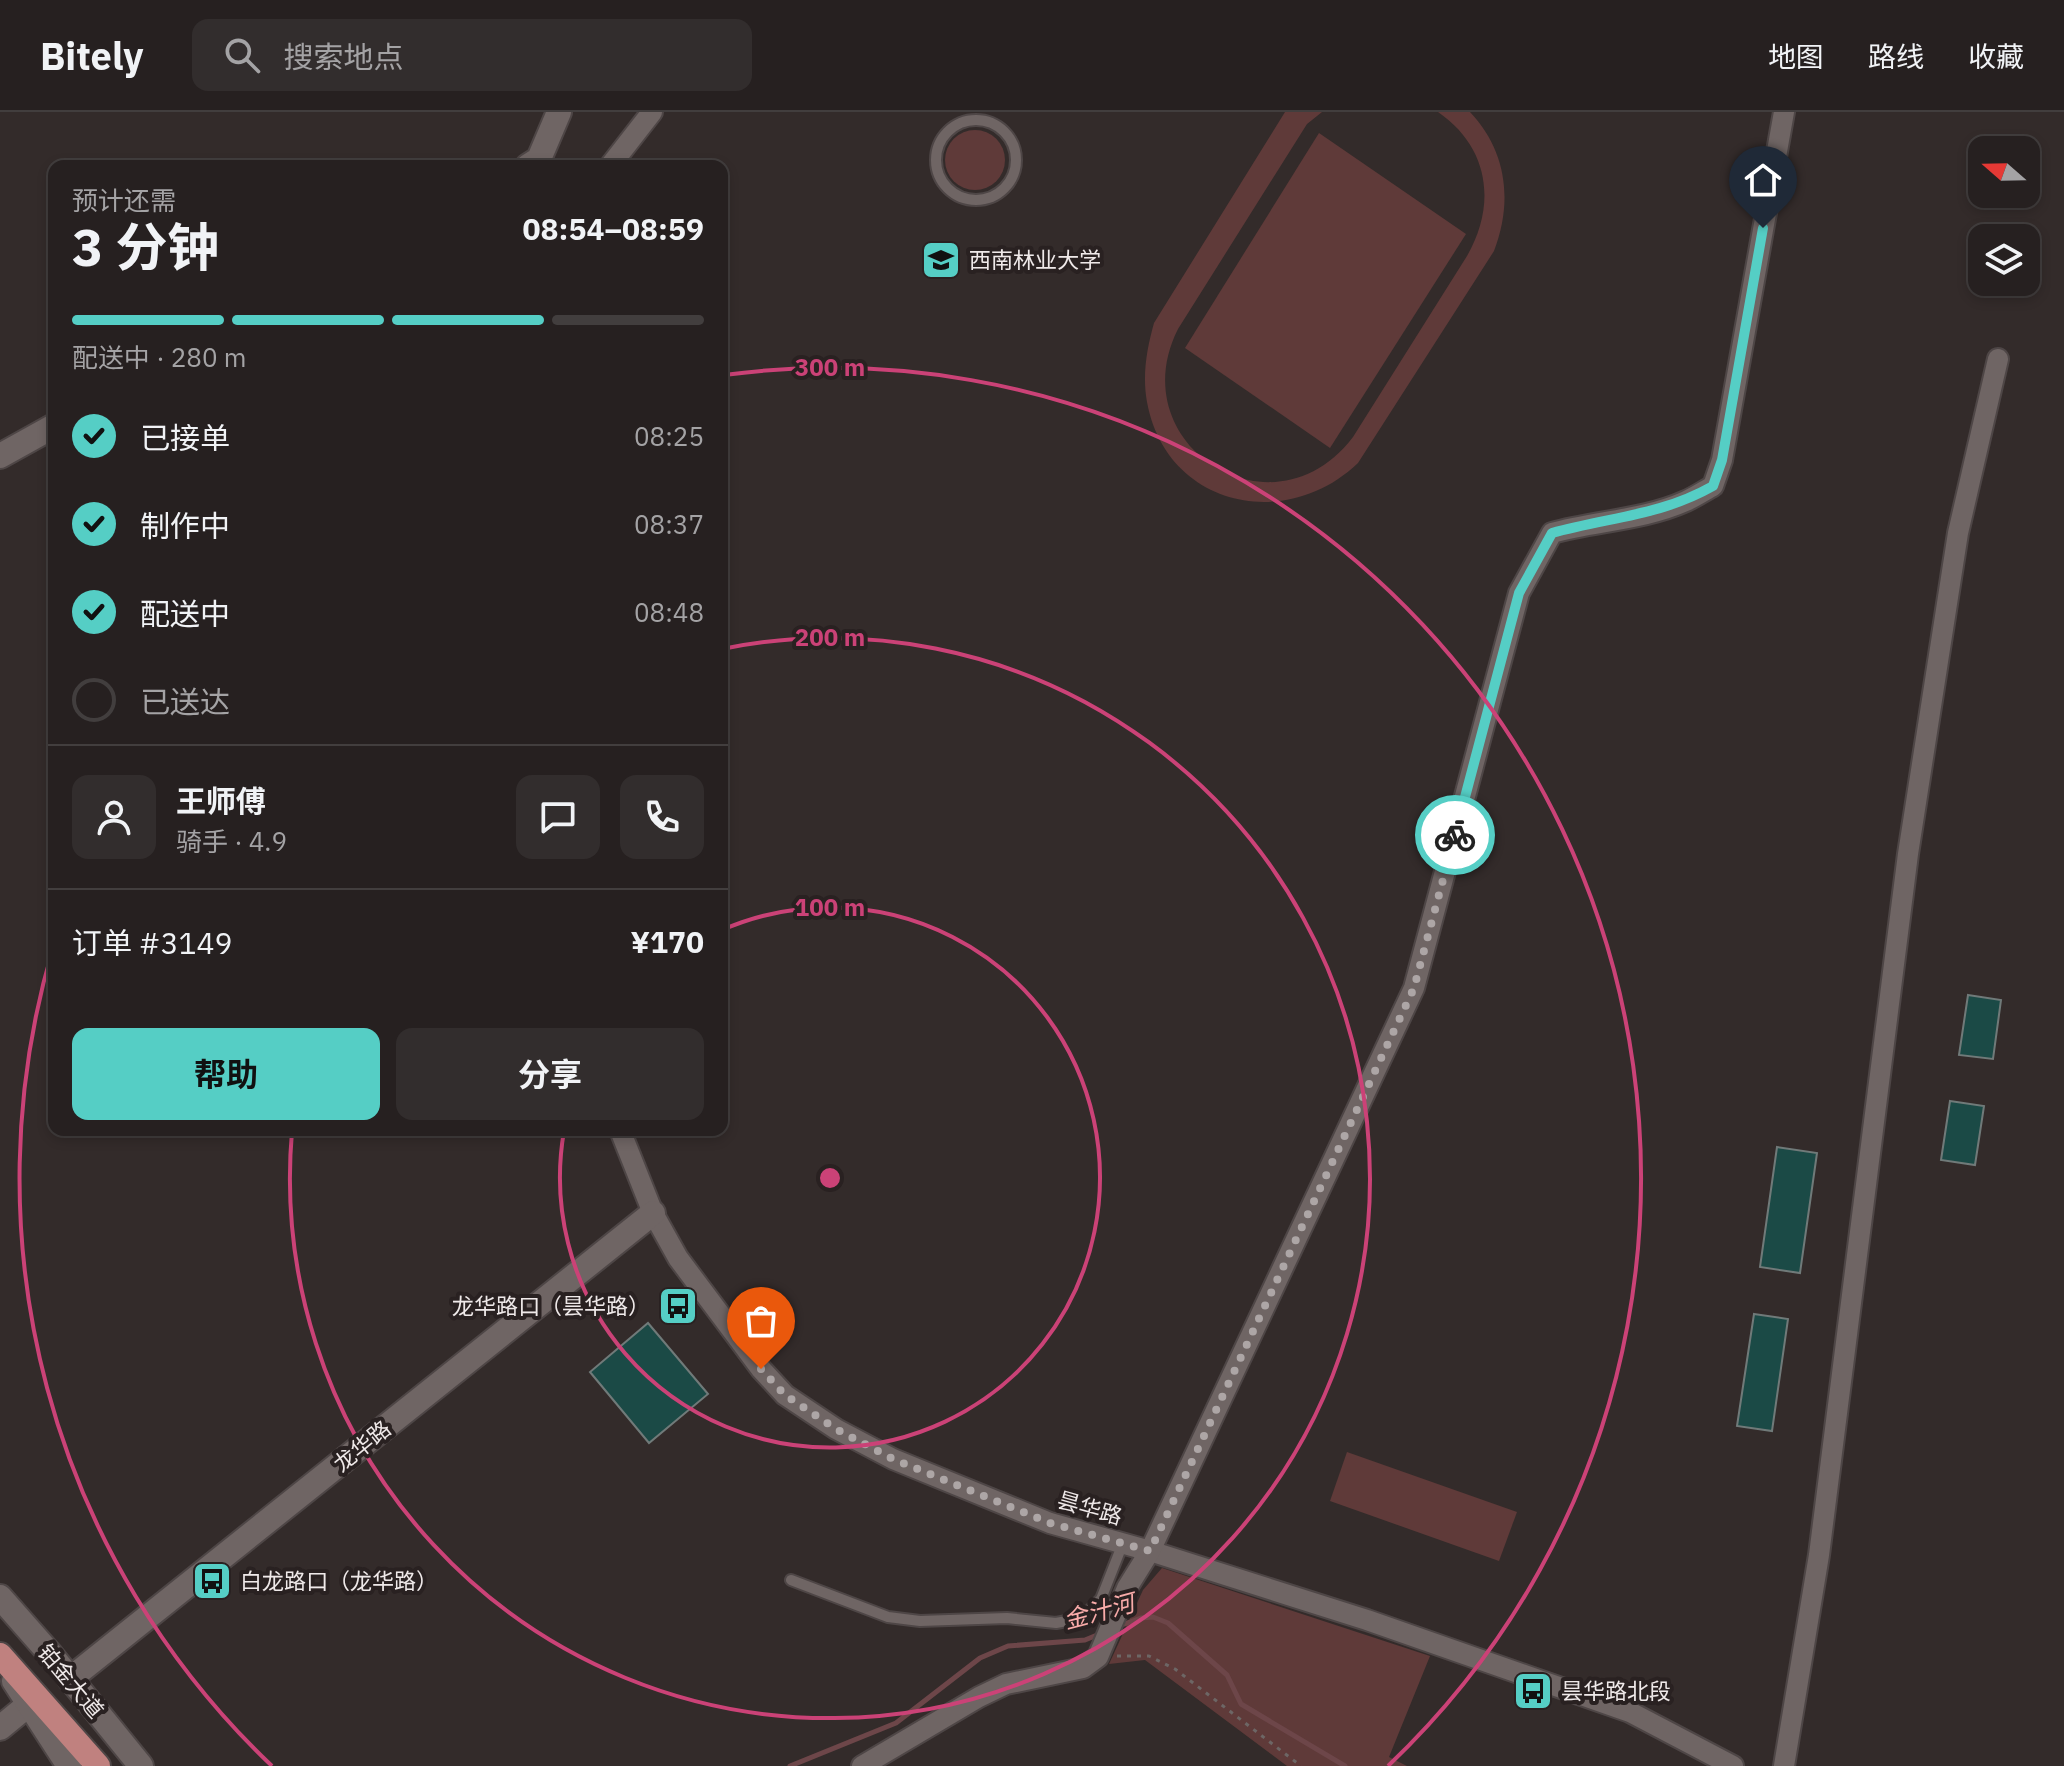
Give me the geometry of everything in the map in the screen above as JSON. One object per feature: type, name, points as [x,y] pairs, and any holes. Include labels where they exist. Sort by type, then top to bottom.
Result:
[{"type":"highway","points":[[0,1657],[98,1766]]},
{"type":"street","points":[[542,160],[559,112]]},
{"type":"street","points":[[615,160],[652,112]]},
{"type":"street","points":[[862,1766],[1006,1684],[1083,1668],[1098,1657],[1127,1588],[1150,1551],[1414,988],[1519,593],[1552,533],[1583,524],[1644,514],[1684,502],[1713,486],[1722,460],[1784,112]]},
{"type":"street","points":[[1784,1766],[1819,1555],[1908,854],[1958,533],[1998,359]]},
{"type":"street","points":[[0,456],[48,429]]},
{"type":"street","name":"昙华路","points":[[622,1136],[653,1213],[678,1258],[761,1369],[785,1395],[836,1429],[893,1459],[1050,1523],[1150,1551],[1367,1620],[1630,1712],[1733,1766]]},
{"type":"street","name":"龙华路","points":[[70,1679],[653,1213]]},
{"type":"street","name":"铂金大道","points":[[0,1597],[141,1766]]},
{"type":"street","name":"铂金大道","points":[[0,1657],[69,1766]]},
{"type":"street","points":[[0,1728],[28,1705]]},
{"type":"lane","points":[[977,119],[988,121],[1005,132],[1011,141],[1015,151],[1014,171],[1003,189],[994,195],[974,200],[964,198],[946,187],[940,178],[937,148],[942,138],[957,124],[977,119]]},
{"type":"lane","points":[[791,1580],[888,1617],[920,1621],[1007,1618],[1056,1623],[1081,1616],[1101,1599],[1123,1543]]},
{"type":"path","points":[[1098,1657],[1149,1656],[1175,1669],[1301,1766]]},
{"type":"shaded area","points":[[1285,112],[1322,112],[1307,124],[1178,329],[1166,371],[1169,409],[1187,442],[1213,466],[1247,480],[1283,481],[1320,468],[1353,437],[1467,256],[1482,216],[1483,178],[1468,142],[1438,112],[1470,112],[1482,127],[1499,160],[1505,196],[1494,251],[1358,463],[1329,485],[1297,498],[1264,502],[1232,498],[1203,485],[1178,465],[1159,437],[1147,402],[1145,372],[1154,323]]},
{"type":"shaded area","points":[[975,130],[986,132],[996,139],[1003,149],[1003,171],[996,181],[986,188],[975,190],[964,188],[954,181],[947,171],[945,160],[947,149],[954,139],[964,132]]},
{"type":"shaded area","points":[[1319,133],[1466,234],[1330,448],[1185,348]]},
{"type":"shaded area","points":[[1347,1452],[1517,1512],[1499,1561],[1330,1501]]},
{"type":"shaded area","points":[[1162,1568],[1430,1656],[1389,1757],[1407,1766],[1287,1766],[1145,1660],[1109,1664],[1143,1590]]},
{"type":"building","points":[[1968,995],[2001,1000],[1993,1059],[1959,1055]]},
{"type":"building","points":[[1950,1101],[1984,1106],[1975,1165],[1941,1160]]},
{"type":"building","points":[[1777,1147],[1817,1153],[1800,1273],[1760,1267]]},
{"type":"building","points":[[1754,1314],[1788,1319],[1772,1431],[1737,1426]]},
{"type":"building","points":[[648,1323],[708,1394],[649,1443],[590,1372]]},
{"type":"waterway","name":"金汁河","points":[[1119,1626],[1153,1617],[1168,1623],[1227,1675],[1241,1704],[1345,1766]]},
{"type":"waterway","name":"金汁河","points":[[790,1766],[896,1723],[980,1658],[1008,1646],[1085,1640],[1102,1633]]},
{"type":"way so far","points":[[761,1369],[785,1395],[836,1429],[893,1459],[1050,1523],[1150,1551],[1414,988],[1455,835]]},
{"type":"place","name":"西南林业大学","points":[[941,260]]},
{"type":"place","name":"龙华路口（昙华路）","points":[[678,1306]]},
{"type":"place","name":"白龙路口（龙华路）","points":[[212,1581]]},
{"type":"place","name":"昙华路北段","points":[[1533,1691]]},
{"type":"route","points":[[1455,835],[1519,593],[1552,533],[1583,524],[1644,514],[1684,502],[1713,486],[1722,460],[1763,228]]}]
